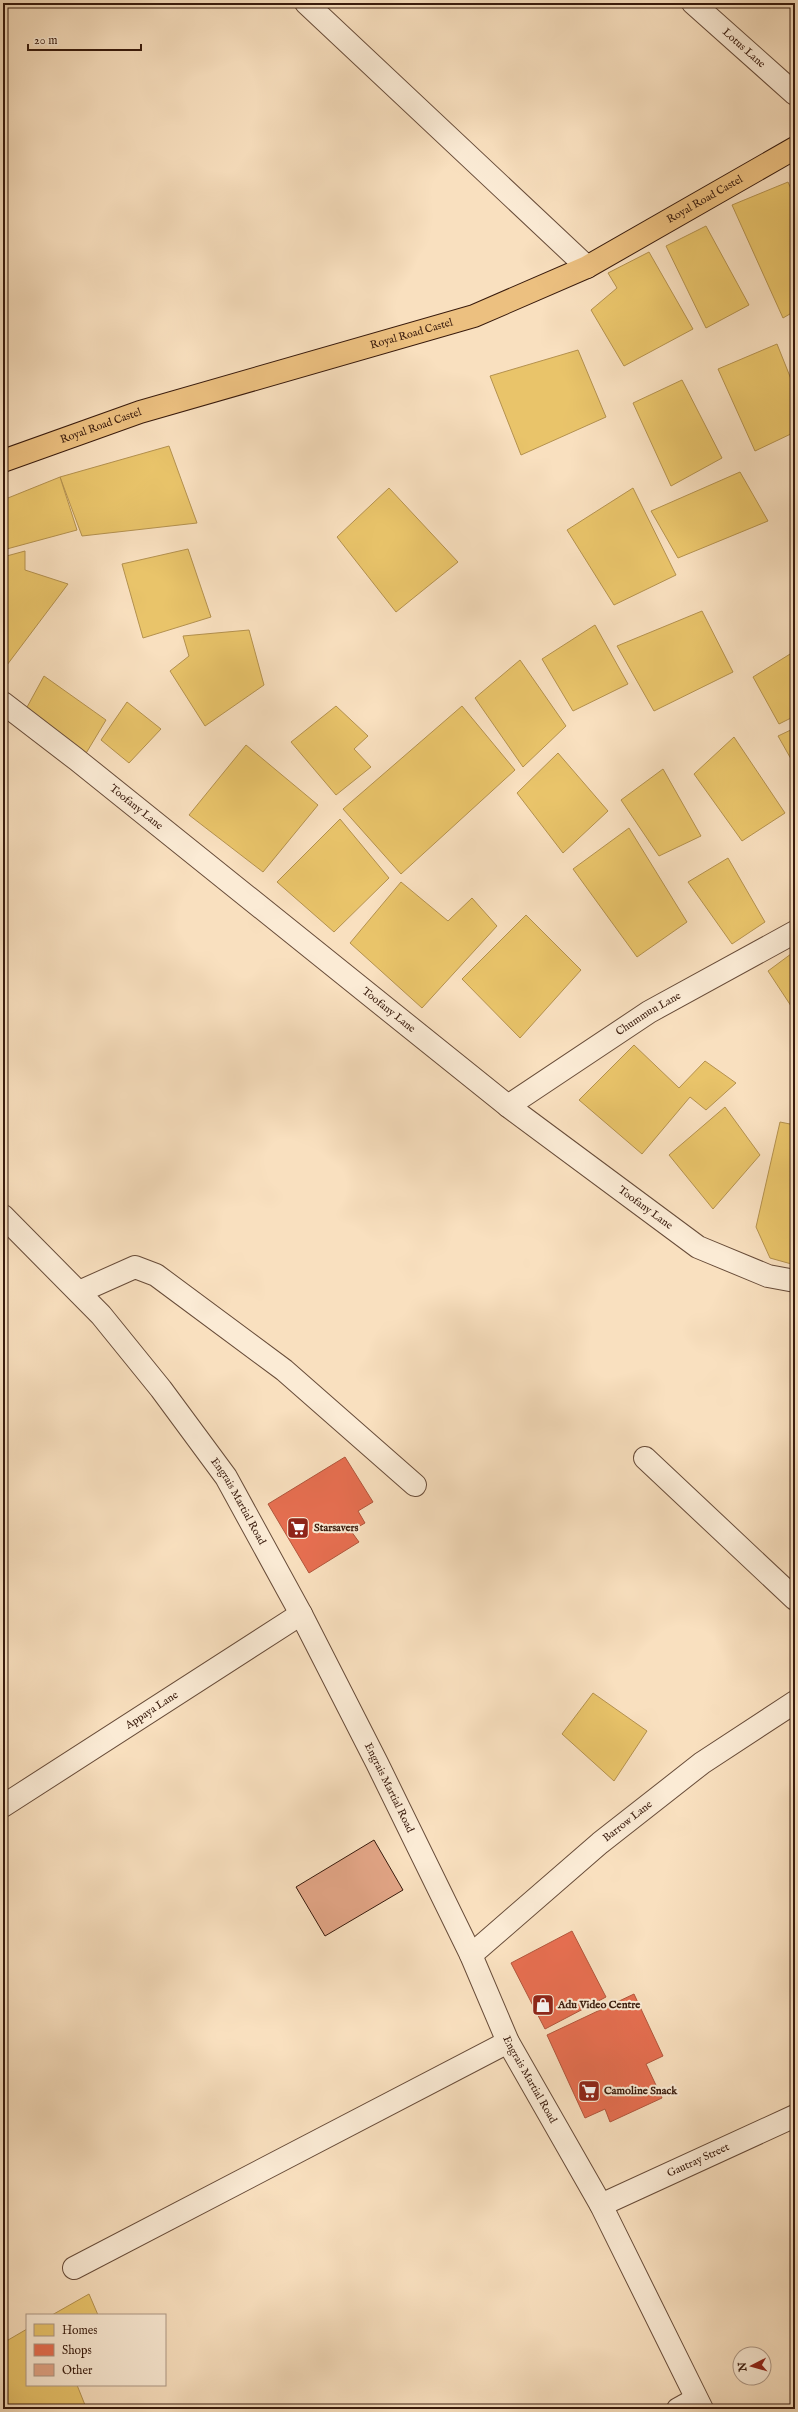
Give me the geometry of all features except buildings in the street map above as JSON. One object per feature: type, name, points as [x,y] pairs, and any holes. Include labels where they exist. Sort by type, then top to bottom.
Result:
[{"type":"main road","name":"Royal Road Castel","points":[[3,461],[140,412],[474,316],[587,267],[795,148]]},
{"type":"street","points":[[306,3],[587,267]]},
{"type":"street","name":"Lotus Lane","points":[[693,3],[795,94]]},
{"type":"street","name":"Toofany Lane","points":[[3,703],[82,764],[508,1106],[698,1247],[768,1276],[795,1281]]},
{"type":"street","name":"Chummun Lane","points":[[508,1106],[649,1012],[795,932]]},
{"type":"street","name":"Engrais Martial Road","points":[[3,1216],[101,1315],[161,1389],[226,1477],[301,1614],[378,1763],[471,1955],[508,2042],[601,2205],[692,2406]]},
{"type":"street","points":[[79,1292],[135,1267],[156,1275],[284,1370],[415,1486]]},
{"type":"street","points":[[645,1458],[795,1599]]},
{"type":"street","name":"Appaya Lane","points":[[3,1806],[301,1614]]},
{"type":"street","name":"Barrow Lane","points":[[471,1955],[600,1843],[702,1763],[795,1702]]},
{"type":"street","points":[[74,2268],[508,2042]]},
{"type":"street","name":"Gautray Street","points":[[601,2205],[795,2116]]},
{"type":"place","name":"Starsavers","points":[[298,1528]]},
{"type":"place","name":"Adu Video Centre","points":[[543,2005]]},
{"type":"place","name":"Camoline Snack","points":[[589,2091]]}]
